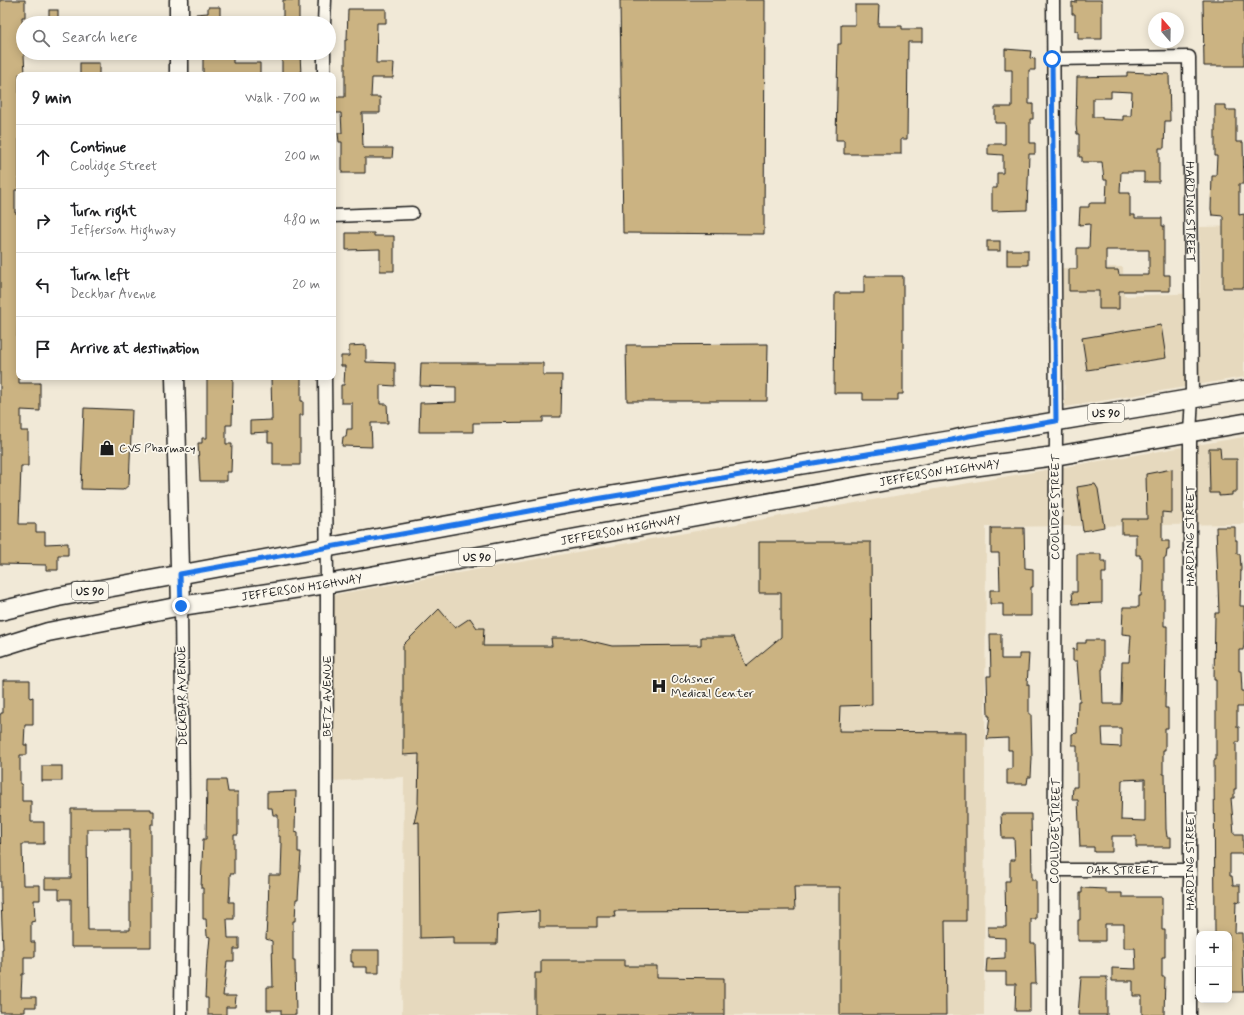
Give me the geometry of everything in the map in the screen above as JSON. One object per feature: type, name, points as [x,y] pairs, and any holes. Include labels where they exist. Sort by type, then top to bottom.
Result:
[{"type":"main road","points":[[179,0],[179,16]]},
{"type":"main road","points":[[179,60],[179,72]]},
{"type":"main road","name":"DECKBAR AVENUE","points":[[175,380],[181,606]]},
{"type":"main road","name":"US 90","points":[[0,611],[58,596],[326,549],[590,500],[945,442],[969,436],[1244,390]]},
{"type":"main road","name":"JEFFERSON HIGHWAY","points":[[0,647],[48,632],[181,606],[327,584],[934,472],[1055,456],[1244,423]]},
{"type":"street","points":[[324,16],[325,0]]},
{"type":"street","name":"COOLIDGE STREET","points":[[1052,0],[1056,421],[1054,1015]]},
{"type":"street","name":"HARDING STREET","points":[[1052,59],[1189,57],[1192,398],[1190,433],[1190,1015]]},
{"type":"street","points":[[324,60],[324,72]]},
{"type":"street","points":[[336,216],[412,213]]},
{"type":"street","name":"BETZ AVENUE","points":[[325,380],[327,584],[326,1015]]},
{"type":"street","name":"DECKBAR AVENUE","points":[[180,1015],[183,807],[181,606]]},
{"type":"street","name":"OAK STREET","points":[[1054,870],[1190,870]]},
{"type":"shaded area","points":[[1244,226],[1244,377],[1065,407],[1062,268],[1123,267],[1124,296],[1200,293],[1199,227]]},
{"type":"shaded area","name":"Ochsner Medical Center","points":[[1244,437],[1244,524],[986,527],[984,1015],[402,1015],[404,777],[334,781],[333,595],[986,480]]},
{"type":"building","points":[[0,0],[25,0],[25,16],[16,16],[16,60],[24,60],[25,72],[16,72],[16,380],[19,380],[19,383],[40,383],[40,411],[21,410],[21,431],[28,431],[28,466],[21,466],[19,524],[36,524],[36,532],[45,532],[45,544],[68,543],[68,555],[58,555],[58,570],[46,570],[46,565],[0,564]]},
{"type":"building","points":[[283,0],[299,0],[299,16],[283,16]]},
{"type":"building","points":[[620,0],[765,0],[764,234],[623,233]]},
{"type":"building","points":[[1076,0],[1102,0],[1102,39],[1078,39],[1078,31],[1075,31],[1075,14],[1072,14],[1072,2],[1076,3]]},
{"type":"building","points":[[1203,0],[1244,0],[1244,66],[1204,66]]},
{"type":"building","points":[[855,5],[879,5],[878,26],[902,26],[902,29],[922,29],[922,42],[908,42],[907,139],[901,139],[901,154],[844,154],[844,140],[836,140],[838,44],[841,44],[841,25],[855,25]]},
{"type":"building","points":[[208,7],[220,7],[220,16],[196,16],[196,14],[208,13]]},
{"type":"building","points":[[348,9],[386,9],[386,23],[377,23],[376,63],[394,63],[393,78],[372,78],[371,97],[380,97],[380,113],[362,113],[363,148],[393,148],[392,158],[365,158],[365,173],[342,173],[342,142],[339,142],[338,133],[342,133],[341,113],[336,113],[336,97],[345,97],[345,40],[347,40]]},
{"type":"building","points":[[49,10],[58,10],[58,16],[49,16]]},
{"type":"building","points":[[1005,49],[1031,51],[1030,58],[1035,59],[1035,70],[1029,70],[1029,104],[1033,104],[1033,119],[1030,119],[1030,143],[1035,143],[1035,154],[1029,154],[1027,210],[992,211],[992,188],[997,188],[997,173],[1003,173],[1003,155],[988,154],[988,144],[1005,144],[1005,123],[995,123],[995,107],[1012,107],[1012,70],[1005,70]]},
{"type":"building","points":[[203,60],[233,60],[233,63],[260,63],[260,72],[203,72]]},
{"type":"building","points":[[282,60],[300,60],[301,72],[282,72]]},
{"type":"building","points":[[80,63],[99,63],[99,72],[80,72]]},
{"type":"building","points":[[1127,72],[1169,74],[1170,121],[1165,121],[1164,148],[1159,148],[1159,182],[1144,182],[1144,172],[1121,172],[1120,193],[1130,193],[1130,215],[1135,215],[1135,218],[1162,218],[1162,226],[1164,226],[1164,275],[1170,275],[1170,291],[1119,291],[1119,309],[1099,309],[1099,291],[1069,291],[1069,269],[1077,269],[1077,248],[1089,248],[1090,224],[1079,225],[1080,207],[1089,207],[1089,204],[1091,203],[1106,203],[1107,180],[1104,180],[1102,162],[1082,162],[1082,157],[1079,157],[1079,134],[1077,134],[1076,125],[1077,77],[1127,76]],"holes":[[[1111,91],[1132,92],[1131,116],[1123,116],[1123,120],[1093,117],[1093,98],[1111,98]],[[1106,250],[1149,250],[1149,275],[1119,275],[1118,270],[1106,270]]]},
{"type":"building","points":[[1215,105],[1226,105],[1226,110],[1236,110],[1236,142],[1243,142],[1244,184],[1239,184],[1239,215],[1244,214],[1244,288],[1223,288],[1223,216],[1212,215],[1211,209],[1212,176],[1216,176],[1217,156],[1215,156]]},
{"type":"building","points":[[346,233],[374,233],[374,236],[394,236],[394,271],[380,271],[380,249],[346,250]]},
{"type":"building","points":[[987,241],[1000,241],[1000,251],[987,251]]},
{"type":"building","points":[[1007,250],[1028,250],[1028,265],[1007,265]]},
{"type":"building","points":[[864,276],[903,276],[903,394],[898,394],[898,400],[863,400],[863,393],[834,393],[835,293],[864,293]]},
{"type":"building","points":[[1161,325],[1166,358],[1087,370],[1082,338]]},
{"type":"building","points":[[768,344],[767,401],[627,401],[626,345]]},
{"type":"building","points":[[366,345],[366,362],[395,363],[395,386],[380,385],[380,404],[387,404],[388,423],[371,423],[372,447],[342,446],[343,437],[346,437],[347,429],[352,429],[352,403],[341,403],[341,385],[344,385],[345,366],[341,366],[341,356],[349,356],[349,346]]},
{"type":"building","points":[[421,363],[543,363],[543,375],[562,375],[561,417],[543,417],[543,422],[473,423],[473,432],[419,432],[420,403],[456,402],[456,387],[420,386]]},
{"type":"building","points":[[207,380],[233,380],[232,425],[226,425],[226,444],[232,444],[231,472],[227,472],[227,481],[200,481],[198,443],[202,443],[202,438],[207,438]]},
{"type":"building","points":[[271,380],[301,380],[303,415],[300,415],[300,465],[273,465],[273,442],[268,442],[268,432],[250,433],[250,421],[272,420]]},
{"type":"building","name":"CVS Pharmacy","points":[[84,408],[132,410],[129,485],[123,490],[81,489]]},
{"type":"building","points":[[1209,448],[1220,448],[1221,459],[1237,459],[1237,492],[1232,492],[1232,495],[1219,496],[1219,493],[1210,493]]},
{"type":"building","points":[[1172,469],[1172,513],[1162,512],[1162,541],[1169,541],[1169,550],[1167,550],[1166,558],[1164,558],[1164,626],[1167,626],[1165,708],[1168,708],[1168,728],[1165,728],[1163,774],[1165,774],[1166,829],[1167,837],[1171,837],[1171,847],[1136,847],[1136,836],[1112,836],[1112,852],[1094,852],[1094,847],[1080,847],[1078,800],[1072,800],[1073,787],[1077,787],[1077,745],[1072,745],[1072,734],[1077,733],[1078,701],[1080,701],[1077,661],[1073,661],[1073,649],[1077,650],[1077,643],[1086,643],[1086,640],[1103,640],[1103,704],[1121,704],[1122,662],[1129,662],[1131,635],[1122,634],[1123,607],[1139,607],[1142,579],[1142,558],[1140,558],[1140,555],[1136,555],[1136,534],[1122,534],[1122,519],[1147,519],[1146,474]],"holes":[[[1102,728],[1121,728],[1121,747],[1103,746]],[[1145,779],[1145,821],[1121,820],[1122,780]]]},
{"type":"building","points":[[1095,484],[1098,489],[1104,527],[1083,531],[1077,487]]},
{"type":"building","points":[[1216,527],[1235,527],[1237,554],[1240,554],[1241,567],[1240,606],[1244,606],[1244,645],[1243,650],[1239,650],[1239,671],[1241,671],[1242,691],[1244,691],[1244,707],[1237,707],[1239,742],[1236,742],[1236,789],[1234,789],[1234,798],[1231,798],[1234,834],[1243,834],[1243,854],[1230,854],[1230,876],[1232,876],[1233,885],[1240,885],[1240,902],[1236,901],[1235,933],[1242,933],[1244,992],[1232,992],[1232,931],[1215,931],[1214,760],[1216,760],[1216,680],[1214,680],[1215,613],[1219,613]]},
{"type":"building","points":[[991,528],[1024,528],[1025,568],[1033,569],[1033,587],[1031,587],[1031,616],[1003,616],[1003,604],[990,604],[990,590],[1000,590],[999,553],[991,553]]},
{"type":"building","points":[[759,542],[871,542],[872,705],[840,706],[839,731],[966,732],[966,921],[945,921],[946,1015],[840,1015],[840,887],[794,887],[795,910],[614,911],[615,917],[597,917],[597,927],[539,927],[539,911],[498,914],[497,944],[453,944],[453,937],[420,938],[419,822],[414,823],[418,805],[419,754],[403,755],[403,645],[439,609],[455,628],[470,618],[477,628],[484,628],[483,646],[552,646],[551,638],[578,638],[612,646],[701,645],[701,637],[734,637],[746,666],[781,637],[781,593],[759,593]]},
{"type":"building","points":[[1077,554],[1101,554],[1101,561],[1106,561],[1106,573],[1102,573],[1102,603],[1073,604],[1072,592],[1077,592]]},
{"type":"building","points":[[990,634],[1001,634],[1001,659],[1019,659],[1019,654],[1029,654],[1027,685],[1029,685],[1029,714],[1031,714],[1032,758],[1031,777],[1028,777],[1027,784],[1007,784],[1007,769],[1012,769],[1012,750],[1008,750],[1008,738],[987,739],[990,716],[988,716],[987,676],[991,676]]},
{"type":"building","points":[[3,680],[30,680],[30,698],[33,697],[33,725],[25,725],[24,745],[27,745],[27,755],[20,755],[20,784],[22,784],[22,801],[31,801],[31,822],[44,822],[44,844],[22,844],[23,885],[40,885],[40,900],[34,900],[35,921],[31,922],[31,942],[35,942],[35,957],[24,957],[24,974],[22,974],[21,997],[36,997],[36,1007],[25,1007],[25,1012],[0,1012],[0,973],[2,973],[3,949],[1,900],[0,716],[1,713],[3,713]]},
{"type":"building","points":[[42,766],[62,766],[62,781],[42,781]]},
{"type":"building","points":[[207,780],[226,780],[228,792],[238,792],[238,835],[234,835],[234,874],[230,874],[229,902],[234,902],[234,919],[227,919],[228,938],[239,938],[239,949],[234,949],[234,961],[227,961],[223,996],[236,996],[235,1007],[226,1007],[226,1015],[208,1015],[208,998],[205,998],[207,958],[210,937],[207,936],[206,919],[203,919],[203,888],[201,888],[203,839],[206,839]]},
{"type":"building","points":[[296,791],[295,831],[298,832],[298,852],[301,852],[298,899],[296,899],[295,921],[293,921],[293,961],[295,961],[296,1015],[281,1015],[281,1010],[267,1010],[267,987],[273,987],[272,941],[266,939],[269,875],[281,875],[282,843],[280,843],[280,836],[278,836],[278,815],[273,815],[272,808],[267,808],[267,792]]},
{"type":"building","points":[[71,809],[151,809],[151,811],[154,811],[154,824],[151,824],[151,947],[71,947],[71,899],[59,899],[59,889],[45,889],[45,878],[71,878]],"holes":[[[87,829],[130,829],[130,930],[88,930]]]},
{"type":"building","points":[[1001,814],[1031,814],[1032,880],[1036,880],[1036,919],[1031,919],[1031,943],[1035,943],[1036,984],[1030,984],[1030,1011],[1015,1011],[1016,984],[1006,984],[1006,972],[986,972],[987,959],[1005,958],[1005,938],[988,937],[988,927],[1006,927],[1005,881],[1010,881],[1010,860],[1015,860],[1014,838],[1002,838]]},
{"type":"building","points":[[1082,888],[1106,889],[1106,893],[1122,893],[1122,897],[1162,897],[1162,930],[1165,930],[1165,957],[1162,957],[1162,977],[1165,977],[1164,1015],[1142,1015],[1142,996],[1133,996],[1133,981],[1112,981],[1112,968],[1136,969],[1135,948],[1124,948],[1124,924],[1105,924],[1105,941],[1078,941],[1080,893],[1082,893]]},
{"type":"building","points":[[351,950],[379,950],[379,973],[367,973],[367,967],[353,967],[353,962],[351,962]]},
{"type":"building","points":[[541,960],[625,960],[625,966],[657,966],[657,977],[724,978],[724,1015],[535,1015],[535,973],[541,973]]},
{"type":"building","points":[[1081,977],[1107,977],[1107,1015],[1078,1015]]},
{"type":"place","name":"CVS Pharmacy","points":[[107,448]]},
{"type":"place","name":"Ochsner Medical Center","points":[[659,686]]},
{"type":"route","points":[[181,606],[180,574],[326,549],[590,500],[952,440],[1056,421],[1052,59]]}]
